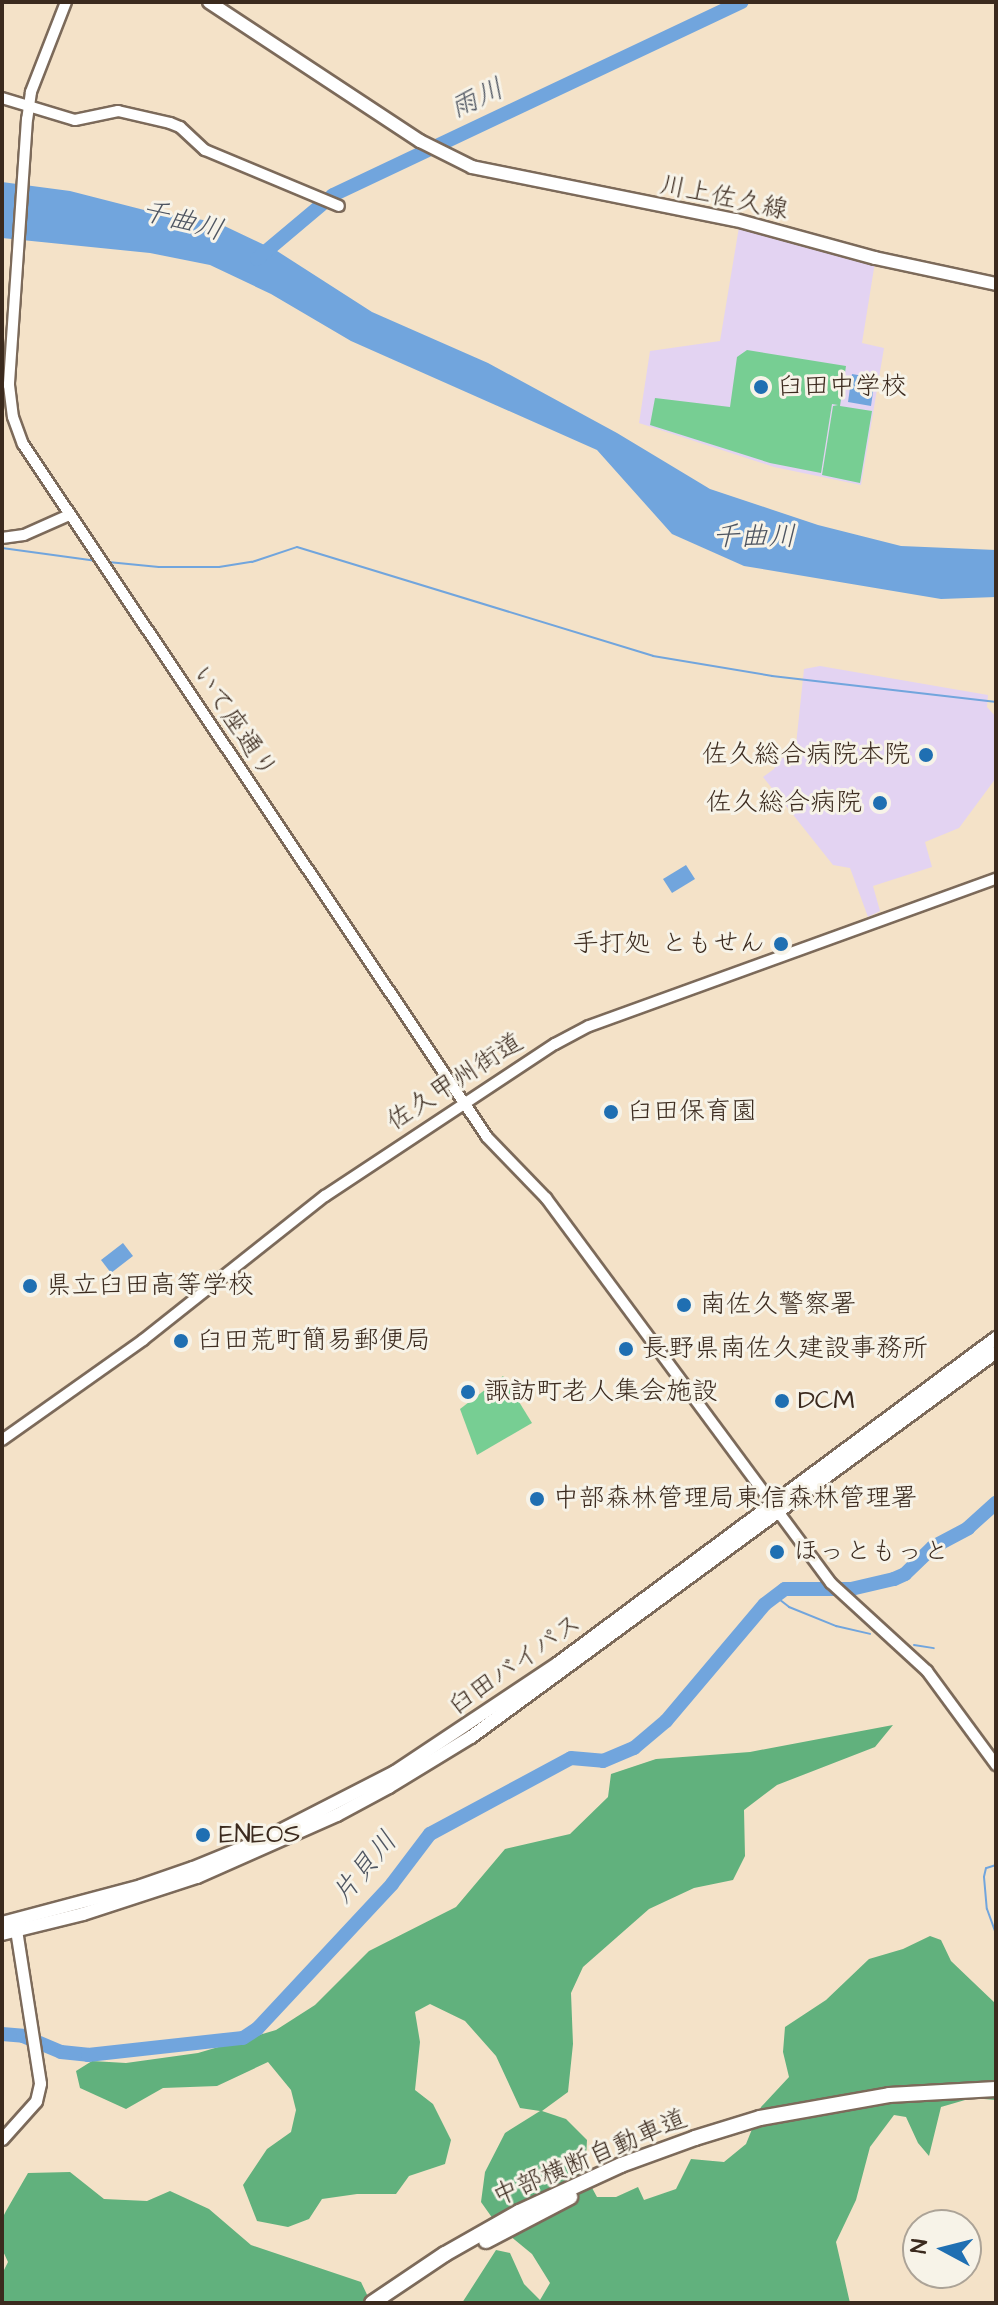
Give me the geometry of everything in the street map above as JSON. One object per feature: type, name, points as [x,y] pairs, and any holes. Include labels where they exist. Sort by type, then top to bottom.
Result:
[{"type":"highway","name":"中部横断自動車道","points":[[372,2303],[445,2254],[555,2194],[685,2141],[798,2111],[889,2095],[996,2089]]},
{"type":"highway","name":"中部横断自動車道","points":[[387,2303],[488,2240],[624,2172],[798,2111]]},
{"type":"main road","name":"川上佐久線","points":[[209,2],[420,141],[443,154],[504,176],[736,220],[875,258],[996,284]]},
{"type":"main road","name":"臼田バイパス","points":[[776,1507],[996,1338]]},
{"type":"main road","name":"臼田バイパス","points":[[2,1934],[11,1924],[141,1886],[262,1840],[385,1778],[537,1678],[996,1352]]},
{"type":"main road","points":[[2,2139],[38,2095],[33,2040],[11,1924]]},
{"type":"street","points":[[28,105],[66,2]]},
{"type":"street","points":[[2,98],[75,120],[118,111],[170,123],[180,127],[205,150],[339,206]]},
{"type":"street","name":"いて座通り","points":[[28,105],[9,385],[13,417],[23,444],[497,1150],[546,1198],[831,1583],[927,1671],[996,1765]]},
{"type":"street","points":[[2,538],[24,535],[69,515]]},
{"type":"street","name":"佐久甲州街道","points":[[2,1440],[143,1340],[325,1196],[589,1026],[996,879]]},
{"type":"shaded area","name":"臼田中学校","points":[[739,227],[875,262],[862,343],[884,348],[861,485],[774,467],[639,423],[650,351],[720,341]]},
{"type":"shaded area","name":"佐久総合病院","points":[[820,666],[988,695],[987,707],[996,717],[996,778],[959,828],[925,842],[932,867],[873,886],[880,911],[868,917],[850,868],[833,865],[763,777],[774,769],[779,759],[795,754],[804,669]]},
{"type":"green space","points":[[747,350],[846,366],[840,406],[872,411],[860,483],[822,475],[833,406],[838,405],[832,404],[821,473],[770,463],[650,425],[655,398],[730,407],[737,357]]},
{"type":"green space","points":[[503,1376],[532,1423],[477,1455],[460,1409]]},
{"type":"green space","points":[[893,1725],[875,1747],[777,1785],[744,1810],[745,1856],[733,1880],[694,1888],[649,1909],[583,1967],[571,1993],[573,2044],[568,2092],[542,2111],[566,2119],[587,2140],[585,2175],[597,2197],[616,2197],[638,2187],[644,2200],[676,2189],[691,2159],[724,2162],[746,2144],[761,2107],[789,2077],[783,2052],[785,2027],[826,2000],[869,1959],[903,1949],[930,1936],[941,1940],[951,1961],[996,2004],[996,2100],[972,2098],[941,2107],[929,2156],[918,2143],[906,2117],[894,2115],[870,2147],[856,2200],[836,2242],[850,2303],[462,2303],[496,2250],[510,2253],[524,2284],[540,2300],[550,2283],[532,2254],[498,2226],[481,2202],[485,2172],[505,2133],[540,2111],[520,2108],[496,2056],[465,2021],[430,2004],[415,2012],[420,2042],[415,2090],[433,2104],[451,2140],[445,2164],[409,2176],[396,2194],[357,2194],[322,2199],[309,2219],[288,2227],[257,2221],[243,2185],[267,2149],[291,2132],[296,2110],[291,2090],[268,2062],[217,2086],[163,2088],[126,2109],[80,2088],[76,2071],[92,2061],[126,2063],[198,2053],[276,2030],[315,2005],[369,1951],[456,1907],[505,1849],[570,1834],[608,1797],[611,1774],[656,1759],[750,1752]]},
{"type":"green space","points":[[70,2172],[104,2199],[147,2201],[170,2191],[209,2209],[251,2245],[361,2282],[371,2303],[2,2303],[2,2274],[8,2262],[2,2249],[2,2219],[6,2211],[28,2173]]},
{"type":"water","name":"千曲川","points":[[2,182],[70,191],[152,212],[216,222],[277,251],[372,312],[488,363],[617,433],[710,489],[818,525],[901,546],[996,550],[996,597],[941,599],[744,566],[672,534],[597,450],[351,341],[271,294],[210,265],[150,253],[2,238]]},
{"type":"water","points":[[852,374],[875,378],[871,406],[848,402]]},
{"type":"water","points":[[686,865],[695,879],[672,893],[663,879]]},
{"type":"water","points":[[123,1243],[133,1256],[111,1273],[101,1260]]},
{"type":"waterway","name":"雨川","points":[[257,259],[333,195],[742,2]]},
{"type":"waterway","points":[[108,562],[159,567],[219,567],[252,562],[297,547],[653,656],[772,676],[996,702]]},
{"type":"waterway","points":[[2,548],[97,561]]},
{"type":"waterway","name":"片貝川","points":[[2,2034],[23,2036],[61,2052],[88,2055],[243,2038],[257,2029],[392,1884],[430,1834],[571,1758],[603,1761],[634,1748],[666,1721],[765,1604],[785,1589],[851,1589],[894,1579],[905,1574],[933,1547],[968,1528],[996,1503]]},
{"type":"waterway","points":[[775,1596],[789,1607],[836,1626],[870,1634]]},
{"type":"waterway","points":[[914,1645],[934,1648]]},
{"type":"waterway","points":[[996,1865],[986,1868],[984,1877],[987,1909],[996,1934]]},
{"type":"place","name":"臼田中学校","points":[[761,387]]},
{"type":"place","name":"佐久総合病院本院","points":[[926,755]]},
{"type":"place","name":"佐久総合病院","points":[[880,803]]},
{"type":"place","name":"手打処 ともせん","points":[[781,944]]},
{"type":"place","name":"臼田保育園","points":[[611,1112]]},
{"type":"place","name":"県立臼田高等学校","points":[[30,1286]]},
{"type":"place","name":"南佐久警察署","points":[[684,1305]]},
{"type":"place","name":"臼田荒町簡易郵便局","points":[[181,1341]]},
{"type":"place","name":"長野県南佐久建設事務所","points":[[626,1349]]},
{"type":"place","name":"諏訪町老人集会施設","points":[[468,1392]]},
{"type":"place","name":"DCM","points":[[782,1401]]},
{"type":"place","name":"中部森林管理局東信森林管理署","points":[[537,1499]]},
{"type":"place","name":"ほっともっと","points":[[777,1552]]},
{"type":"place","name":"ENEOS","points":[[203,1835]]}]
